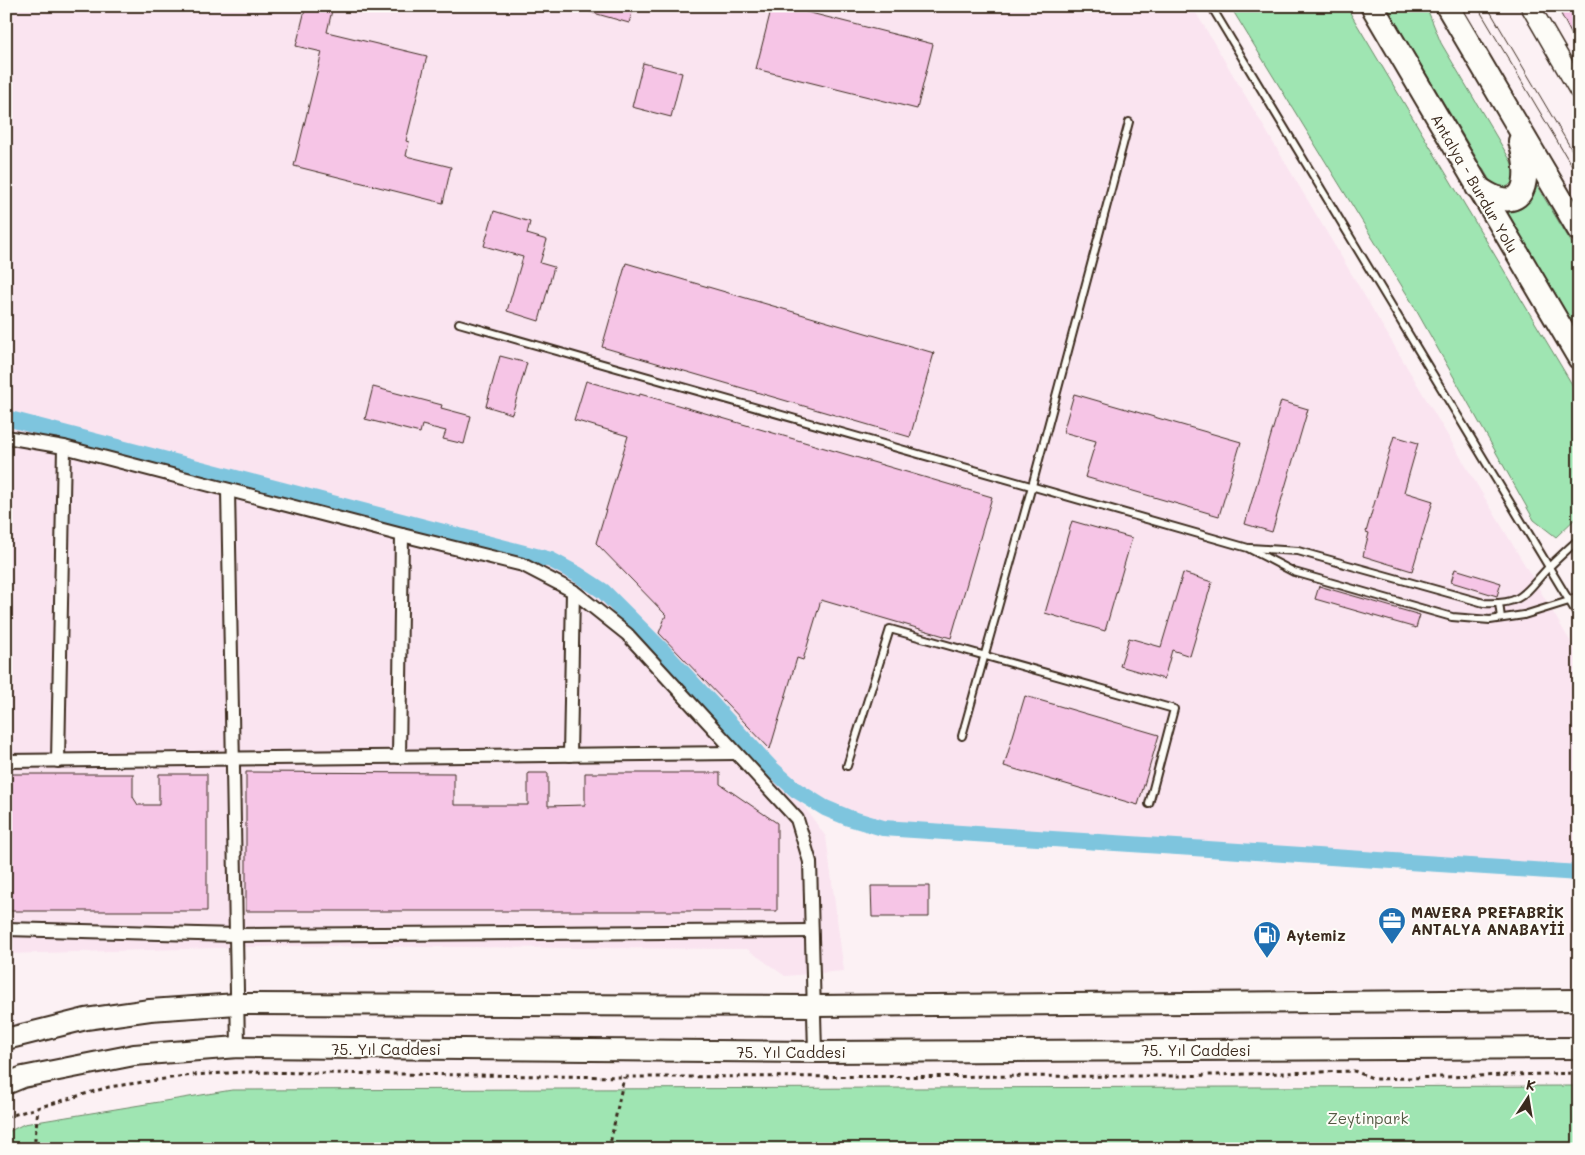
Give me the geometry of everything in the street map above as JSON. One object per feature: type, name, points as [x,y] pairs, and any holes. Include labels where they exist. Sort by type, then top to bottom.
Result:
[{"type":"highway","name":"Antalya - Burdur Yolu","points":[[1372,6],[1579,358]]},
{"type":"highway","points":[[1446,6],[1579,230]]},
{"type":"highway","points":[[1477,187],[1495,197],[1504,199],[1515,197],[1522,190],[1526,178],[1525,158],[1516,123]]},
{"type":"main road","points":[[6,1039],[86,1019],[150,1010],[237,1004],[814,1006],[1579,1000]]},
{"type":"main road","name":"75. Yıl Caddesi","points":[[6,1084],[23,1076],[134,1056],[238,1048],[815,1052],[1579,1048]]},
{"type":"street","points":[[1530,6],[1577,83]]},
{"type":"street","points":[[6,437],[64,447],[402,536],[522,565],[573,591],[627,634],[796,819],[810,862],[815,1052]]},
{"type":"street","points":[[58,761],[64,447]]},
{"type":"street","points":[[228,490],[238,1048]]},
{"type":"street","points":[[399,757],[402,536]]},
{"type":"street","points":[[570,755],[573,591]]},
{"type":"street","points":[[6,761],[736,753]]},
{"type":"street","points":[[6,929],[236,935],[811,931]]},
{"type":"lane","points":[[1211,6],[1579,617]]},
{"type":"lane","points":[[962,736],[1032,486],[1129,122]]},
{"type":"lane","points":[[459,323],[1248,548],[1294,572],[1452,617],[1490,620],[1524,615],[1569,601],[1579,595]]},
{"type":"lane","points":[[1248,548],[1298,551],[1484,603],[1499,604],[1525,595],[1549,567],[1579,540]]},
{"type":"lane","points":[[1499,604],[1501,618]]},
{"type":"lane","points":[[847,766],[890,628],[1174,709],[1149,804]]},
{"type":"path","points":[[6,1117],[109,1087],[192,1075],[245,1072],[624,1077],[1177,1076],[1354,1071],[1375,1079],[1579,1073]]},
{"type":"path","points":[[609,1149],[624,1077]]},
{"type":"path","points":[[34,1149],[38,1108]]},
{"type":"shaded area","points":[[6,6],[1192,6],[1579,656],[1579,874],[855,822],[796,795],[826,837],[844,971],[785,976],[747,949],[291,946],[6,954]]},
{"type":"green space","points":[[1230,6],[1346,6],[1579,396],[1579,515],[1556,537],[1534,520],[1411,301]]},
{"type":"green space","points":[[1386,6],[1426,6],[1441,43],[1515,168],[1513,181],[1503,189],[1496,187],[1489,179]]},
{"type":"green space","points":[[1537,186],[1579,255],[1579,338],[1502,213],[1515,211],[1525,206],[1532,198]]},
{"type":"green space","name":"Zeytinpark","points":[[1579,1086],[1579,1149],[6,1149],[6,1133],[24,1124],[232,1090]]},
{"type":"building","points":[[306,6],[333,6],[327,32],[427,56],[406,141],[409,142],[406,156],[451,167],[443,203],[294,166],[322,52],[296,46]]},
{"type":"building","points":[[583,6],[634,6],[629,23],[583,10]]},
{"type":"building","points":[[772,6],[783,6],[933,44],[917,109],[756,69]]},
{"type":"building","points":[[1579,6],[1579,49],[1561,14]]},
{"type":"building","points":[[643,63],[682,73],[671,117],[632,107]]},
{"type":"building","points":[[494,211],[530,222],[527,234],[547,240],[540,263],[554,267],[539,321],[507,311],[523,257],[484,246]]},
{"type":"building","points":[[626,263],[934,353],[910,437],[602,347]]},
{"type":"building","points":[[500,356],[527,363],[512,414],[486,406]]},
{"type":"building","points":[[586,381],[639,396],[640,394],[992,497],[951,638],[821,600],[803,660],[797,658],[770,749],[659,633],[666,615],[596,543],[628,436],[574,420]]},
{"type":"building","points":[[373,387],[442,405],[441,408],[471,416],[464,444],[443,439],[446,431],[422,425],[420,433],[365,419]]},
{"type":"building","points":[[1074,394],[1241,442],[1219,516],[1085,477],[1096,441],[1063,432]]},
{"type":"building","points":[[1281,401],[1308,409],[1272,532],[1245,524]]},
{"type":"building","points":[[1394,436],[1418,443],[1404,492],[1433,501],[1412,571],[1363,556],[1369,533],[1366,532]]},
{"type":"building","points":[[1072,521],[1132,538],[1105,631],[1045,613]]},
{"type":"building","points":[[1455,569],[1501,583],[1497,596],[1451,582]]},
{"type":"building","points":[[1183,573],[1212,582],[1190,656],[1172,650],[1164,679],[1120,666],[1129,638],[1161,647]]},
{"type":"building","points":[[1319,586],[1420,615],[1416,628],[1315,599]]},
{"type":"building","points":[[1025,696],[1159,735],[1138,805],[1004,766]]},
{"type":"building","points":[[246,772],[454,773],[454,805],[528,805],[528,773],[548,773],[548,806],[585,805],[585,773],[720,773],[720,784],[777,823],[777,911],[246,911]]},
{"type":"building","points":[[6,774],[133,774],[133,797],[138,805],[159,805],[159,774],[207,774],[207,911],[6,911]]},
{"type":"building","points":[[871,886],[929,886],[929,917],[872,917]]},
{"type":"waterway","points":[[6,418],[551,560],[603,591],[663,651],[771,768],[796,790],[825,808],[849,818],[883,828],[1579,873]]},
{"type":"tram line","points":[[1477,6],[1579,178]]},
{"type":"tram line","points":[[1487,6],[1579,162]]},
{"type":"place","name":"MAVERA PREFABRİK ANTALYA ANABAYİİ","points":[[1392,945]]},
{"type":"place","name":"Aytemiz","points":[[1267,959]]}]
